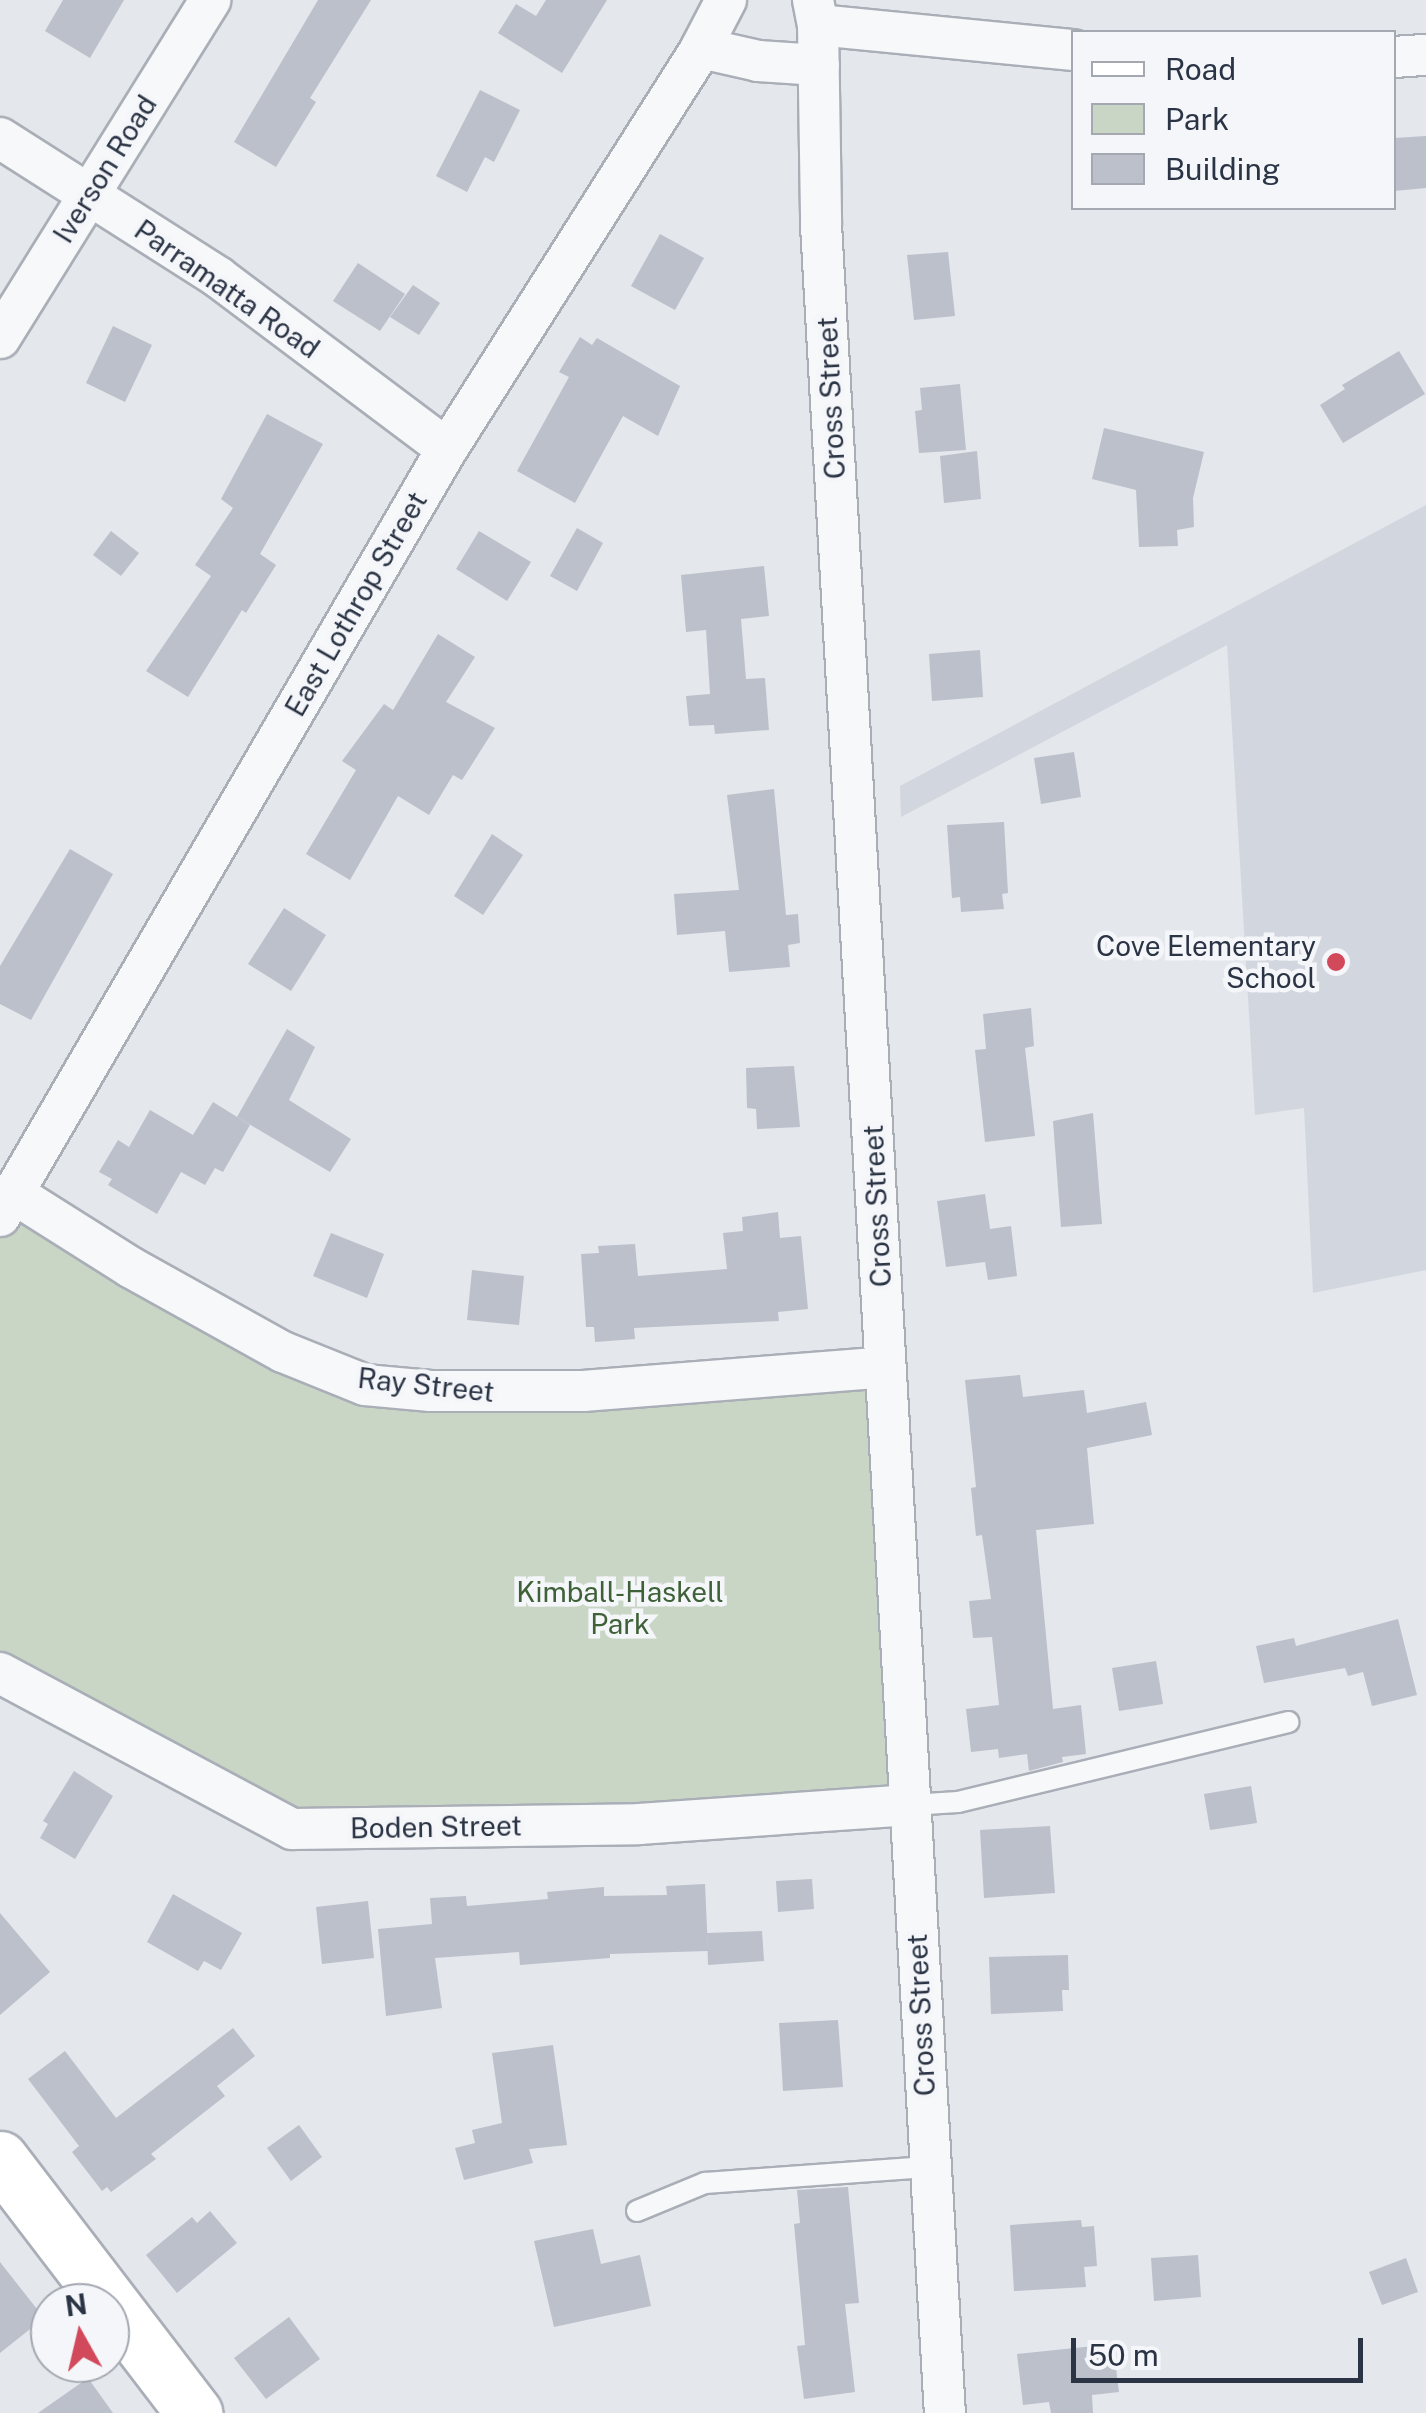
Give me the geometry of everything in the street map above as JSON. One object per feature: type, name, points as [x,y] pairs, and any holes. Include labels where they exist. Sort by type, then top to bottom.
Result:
[{"type":"street","name":"Iverson Road","points":[[0,338],[210,0]]},
{"type":"street","name":"East Lothrop Street","points":[[7,1204],[447,448],[701,48],[726,0]]},
{"type":"street","points":[[816,12],[1071,50]]},
{"type":"street","name":"Cross Street","points":[[816,12],[821,225],[945,2413]]},
{"type":"street","points":[[701,48],[758,61],[819,65]]},
{"type":"street","points":[[1396,57],[1426,55]]},
{"type":"street","name":"Parramatta Road","points":[[0,138],[218,277],[447,448]]},
{"type":"street","name":"Ray Street","points":[[7,1204],[283,1352],[364,1385],[431,1391],[564,1392],[886,1366]]},
{"type":"street","name":"Boden Street","points":[[0,1673],[292,1829],[639,1824],[910,1805]]},
{"type":"street","points":[[0,2158],[194,2413]]},
{"type":"lane","points":[[910,1805],[958,1802],[1288,1722]]},
{"type":"lane","points":[[638,2211],[705,2182],[930,2168]]},
{"type":"shaded area","name":"Cove Elementary School","points":[[1426,505],[1426,1270],[1313,1293],[1304,1108],[1255,1115],[1227,645],[901,817],[900,786]]},
{"type":"green space","name":"Kimball-Haskell Park","points":[[13,1193],[283,1352],[431,1391],[885,1367],[910,1805],[292,1829],[0,1679],[0,1219]]},
{"type":"building","points":[[63,0],[124,0],[90,58],[45,31]]},
{"type":"building","points":[[318,0],[371,0],[310,98],[316,102],[276,167],[234,142]]},
{"type":"building","points":[[546,0],[607,0],[562,73],[498,33],[516,4],[536,16]]},
{"type":"building","points":[[480,90],[520,110],[494,162],[485,157],[467,192],[436,176]]},
{"type":"building","points":[[1426,136],[1426,188],[1396,191],[1396,138]]},
{"type":"building","points":[[660,234],[704,258],[675,310],[631,286]]},
{"type":"building","points":[[948,252],[955,316],[914,320],[907,255]]},
{"type":"building","points":[[358,263],[405,294],[380,331],[333,301]]},
{"type":"building","points":[[413,285],[440,303],[419,335],[390,317]]},
{"type":"building","points":[[113,326],[152,345],[125,402],[86,383]]},
{"type":"building","points":[[580,337],[592,345],[597,338],[680,386],[658,436],[623,416],[575,503],[517,471],[569,377],[559,372]]},
{"type":"building","points":[[1399,351],[1425,394],[1343,443],[1320,405],[1345,389],[1342,385]]},
{"type":"building","points":[[960,384],[966,450],[919,453],[915,411],[922,410],[920,388]]},
{"type":"building","points":[[267,414],[323,444],[260,554],[276,565],[246,613],[242,610],[188,697],[146,671],[211,576],[195,565],[233,508],[221,499]]},
{"type":"building","points":[[1104,428],[1204,452],[1193,498],[1194,527],[1177,530],[1178,546],[1139,547],[1136,490],[1092,479]]},
{"type":"building","points":[[977,451],[981,499],[944,503],[940,456]]},
{"type":"building","points":[[577,528],[603,543],[577,591],[550,576]]},
{"type":"building","points":[[111,531],[139,553],[121,576],[93,555]]},
{"type":"building","points":[[479,531],[531,562],[507,601],[456,569]]},
{"type":"building","points":[[764,566],[769,616],[741,619],[746,679],[765,678],[769,730],[715,734],[714,725],[689,726],[686,696],[710,694],[706,630],[686,632],[681,575]]},
{"type":"building","points":[[438,634],[475,657],[446,702],[495,728],[462,780],[453,775],[429,815],[398,796],[350,880],[306,854],[356,770],[342,761],[384,704],[393,710]]},
{"type":"building","points":[[980,650],[983,697],[932,701],[929,654]]},
{"type":"building","points":[[1074,752],[1081,797],[1041,804],[1034,758]]},
{"type":"building","points":[[774,789],[786,915],[798,914],[800,943],[788,945],[790,967],[729,972],[725,931],[677,935],[674,894],[739,890],[727,795]]},
{"type":"building","points":[[1004,822],[1008,893],[1002,894],[1004,909],[961,912],[960,897],[952,898],[947,825]]},
{"type":"building","points":[[492,834],[523,855],[483,915],[454,896]]},
{"type":"building","points":[[70,849],[113,874],[31,1020],[0,1004],[0,966]]},
{"type":"building","points":[[284,908],[326,935],[291,991],[248,964]]},
{"type":"building","points":[[1031,1008],[1034,1046],[1025,1048],[1035,1136],[985,1142],[975,1050],[986,1049],[983,1014]]},
{"type":"building","points":[[287,1029],[315,1047],[289,1100],[351,1139],[330,1172],[237,1117]]},
{"type":"building","points":[[794,1066],[800,1127],[757,1129],[756,1109],[747,1108],[746,1068]]},
{"type":"building","points":[[213,1102],[250,1125],[223,1172],[215,1168],[205,1185],[181,1172],[157,1214],[108,1185],[112,1179],[99,1172],[118,1140],[129,1147],[150,1110],[193,1135]]},
{"type":"building","points":[[1093,1113],[1102,1224],[1061,1227],[1053,1121]]},
{"type":"building","points":[[985,1194],[990,1229],[1011,1226],[1017,1276],[988,1280],[985,1262],[946,1267],[937,1201]]},
{"type":"building","points":[[778,1212],[780,1238],[801,1236],[808,1309],[778,1312],[779,1321],[634,1328],[635,1339],[595,1342],[594,1327],[586,1327],[581,1254],[599,1253],[598,1246],[635,1244],[638,1276],[727,1269],[723,1233],[743,1231],[742,1217]]},
{"type":"building","points":[[331,1233],[384,1254],[367,1298],[313,1276]]},
{"type":"building","points":[[472,1270],[524,1276],[519,1325],[467,1320]]},
{"type":"building","points":[[1020,1375],[1023,1397],[1084,1390],[1087,1413],[1146,1402],[1152,1435],[1087,1448],[1094,1524],[1036,1530],[1053,1709],[1081,1705],[1086,1754],[1062,1757],[1063,1762],[1029,1771],[1027,1754],[999,1758],[998,1749],[971,1752],[966,1709],[999,1705],[992,1637],[973,1638],[969,1601],[991,1599],[982,1535],[976,1536],[971,1488],[976,1487],[965,1380]]},
{"type":"building","points":[[1398,1619],[1417,1695],[1372,1706],[1363,1672],[1348,1676],[1345,1668],[1264,1683],[1256,1646],[1294,1638],[1296,1646]]},
{"type":"building","points":[[1156,1661],[1163,1704],[1119,1711],[1112,1668]]},
{"type":"building","points":[[74,1771],[113,1796],[75,1859],[40,1838],[48,1824],[43,1821]]},
{"type":"building","points":[[1251,1786],[1257,1823],[1210,1830],[1204,1794]]},
{"type":"building","points":[[1050,1826],[1055,1893],[984,1898],[980,1830]]},
{"type":"building","points":[[812,1879],[814,1909],[778,1912],[776,1881]]},
{"type":"building","points":[[705,1884],[708,1951],[610,1954],[610,1958],[520,1965],[519,1952],[435,1958],[442,2008],[386,2016],[378,1929],[432,1924],[430,1898],[466,1896],[467,1906],[548,1899],[547,1892],[604,1887],[604,1896],[667,1895],[666,1886]]},
{"type":"building","points":[[173,1894],[242,1933],[221,1970],[204,1961],[198,1971],[147,1942]]},
{"type":"building","points":[[368,1901],[374,1958],[322,1964],[316,1907]]},
{"type":"building","points":[[0,1913],[50,1972],[0,2015]]},
{"type":"building","points":[[762,1931],[764,1961],[708,1965],[707,1933]]},
{"type":"building","points":[[1068,1955],[1069,1990],[1062,1990],[1063,2011],[991,2014],[989,1957]]},
{"type":"building","points":[[838,2020],[843,2087],[783,2091],[779,2023]]},
{"type":"building","points":[[233,2028],[255,2056],[217,2086],[225,2096],[151,2154],[156,2159],[111,2192],[107,2187],[102,2191],[72,2152],[79,2146],[28,2079],[65,2051],[116,2118]]},
{"type":"building","points":[[553,2045],[567,2145],[529,2149],[533,2163],[464,2180],[455,2148],[475,2143],[472,2130],[502,2123],[492,2053]]},
{"type":"building","points":[[299,2125],[322,2157],[291,2181],[267,2148]]},
{"type":"building","points":[[848,2187],[859,2303],[845,2304],[855,2392],[804,2399],[797,2346],[805,2345],[794,2224],[800,2223],[797,2190]]},
{"type":"building","points":[[210,2211],[237,2243],[177,2293],[146,2255],[192,2217],[197,2223]]},
{"type":"building","points":[[1081,2220],[1082,2227],[1094,2226],[1097,2266],[1084,2267],[1086,2287],[1014,2291],[1010,2225]]},
{"type":"building","points":[[593,2229],[601,2264],[640,2255],[651,2306],[554,2327],[534,2241]]},
{"type":"building","points":[[1198,2255],[1201,2297],[1154,2301],[1151,2258]]},
{"type":"building","points":[[1406,2258],[1418,2292],[1382,2305],[1369,2272]]},
{"type":"building","points":[[0,2262],[30,2300],[30,2329],[0,2353]]},
{"type":"building","points":[[289,2317],[320,2359],[266,2399],[234,2358]]},
{"type":"building","points":[[1113,2344],[1119,2392],[1092,2395],[1093,2413],[1051,2413],[1049,2402],[1023,2405],[1017,2354]]},
{"type":"building","points":[[81,2383],[92,2383],[113,2413],[38,2413]]},
{"type":"place","name":"Cove Elementary School","points":[[1336,962]]}]
